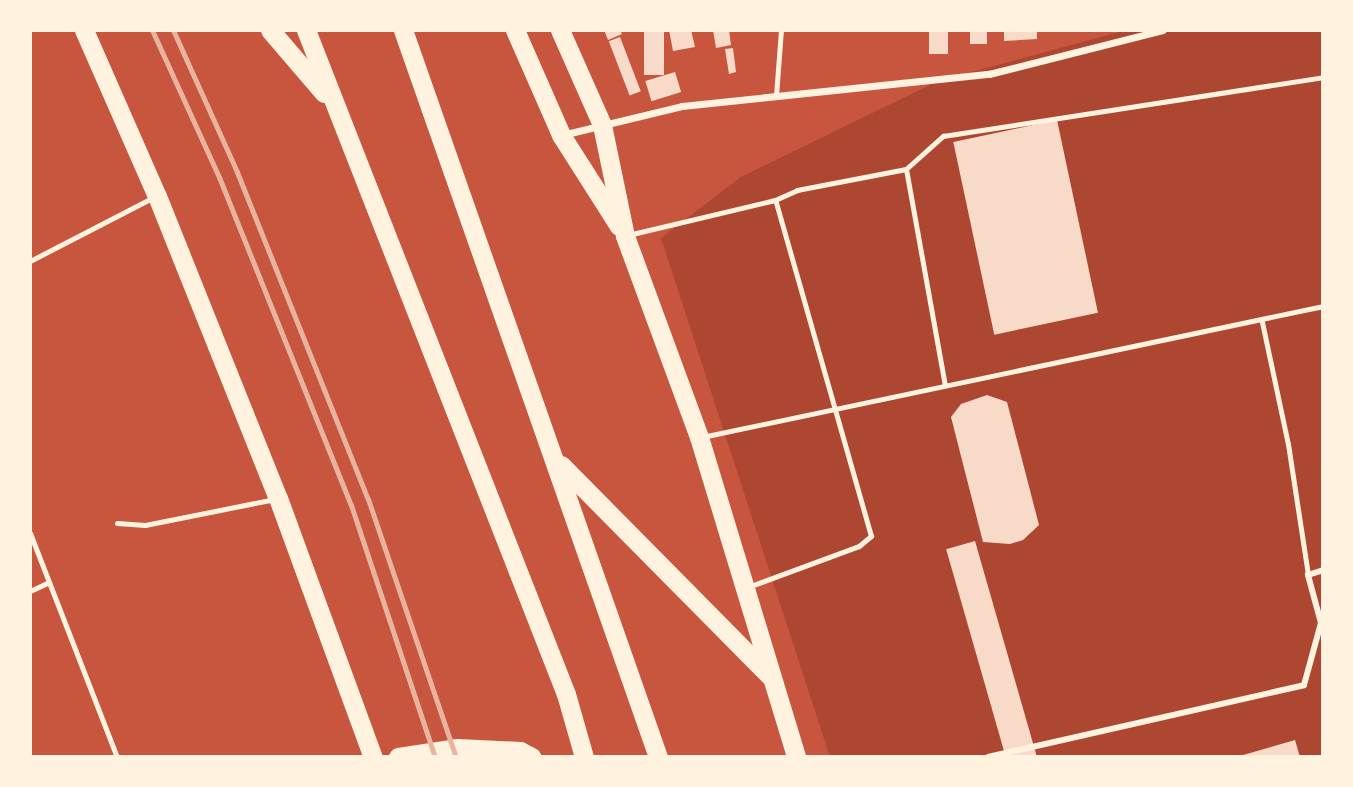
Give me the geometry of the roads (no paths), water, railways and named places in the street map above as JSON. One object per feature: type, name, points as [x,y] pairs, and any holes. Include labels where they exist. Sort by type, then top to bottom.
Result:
[{"type":"highway","points":[[84,30],[157,196],[278,498],[373,757]]},
{"type":"highway","points":[[270,30],[334,104]]},
{"type":"highway","points":[[306,30],[566,694],[584,757]]},
{"type":"highway","points":[[403,30],[658,757]]},
{"type":"highway","points":[[414,30],[414,61]]},
{"type":"highway","points":[[515,30],[561,135],[625,236]]},
{"type":"highway","points":[[560,30],[602,125],[625,236],[699,437],[796,757]]},
{"type":"highway","points":[[556,460],[772,679]]},
{"type":"highway","points":[[398,757],[457,748],[520,751],[532,757]]},
{"type":"street","points":[[561,135],[682,106],[989,74],[1163,30]]},
{"type":"street","points":[[988,757],[1304,685],[1321,623],[1308,575],[1323,570]]},
{"type":"lane","points":[[776,96],[781,30]]},
{"type":"lane","points":[[625,236],[775,200],[797,190],[905,169],[943,136],[1323,77]]},
{"type":"lane","points":[[905,169],[945,386]]},
{"type":"lane","points":[[30,261],[157,196]]},
{"type":"lane","points":[[745,588],[859,546],[871,536],[775,200]]},
{"type":"lane","points":[[699,437],[1262,321],[1323,306]]},
{"type":"lane","points":[[1262,321],[1288,444],[1308,575]]},
{"type":"lane","points":[[117,523],[145,525],[278,498]]},
{"type":"lane","points":[[30,533],[117,757]]},
{"type":"lane","points":[[30,591],[49,582]]},
{"type":"railway","points":[[152,30],[219,177],[351,505],[435,757]]},
{"type":"railway","points":[[173,30],[237,172],[368,499],[456,757]]}]
